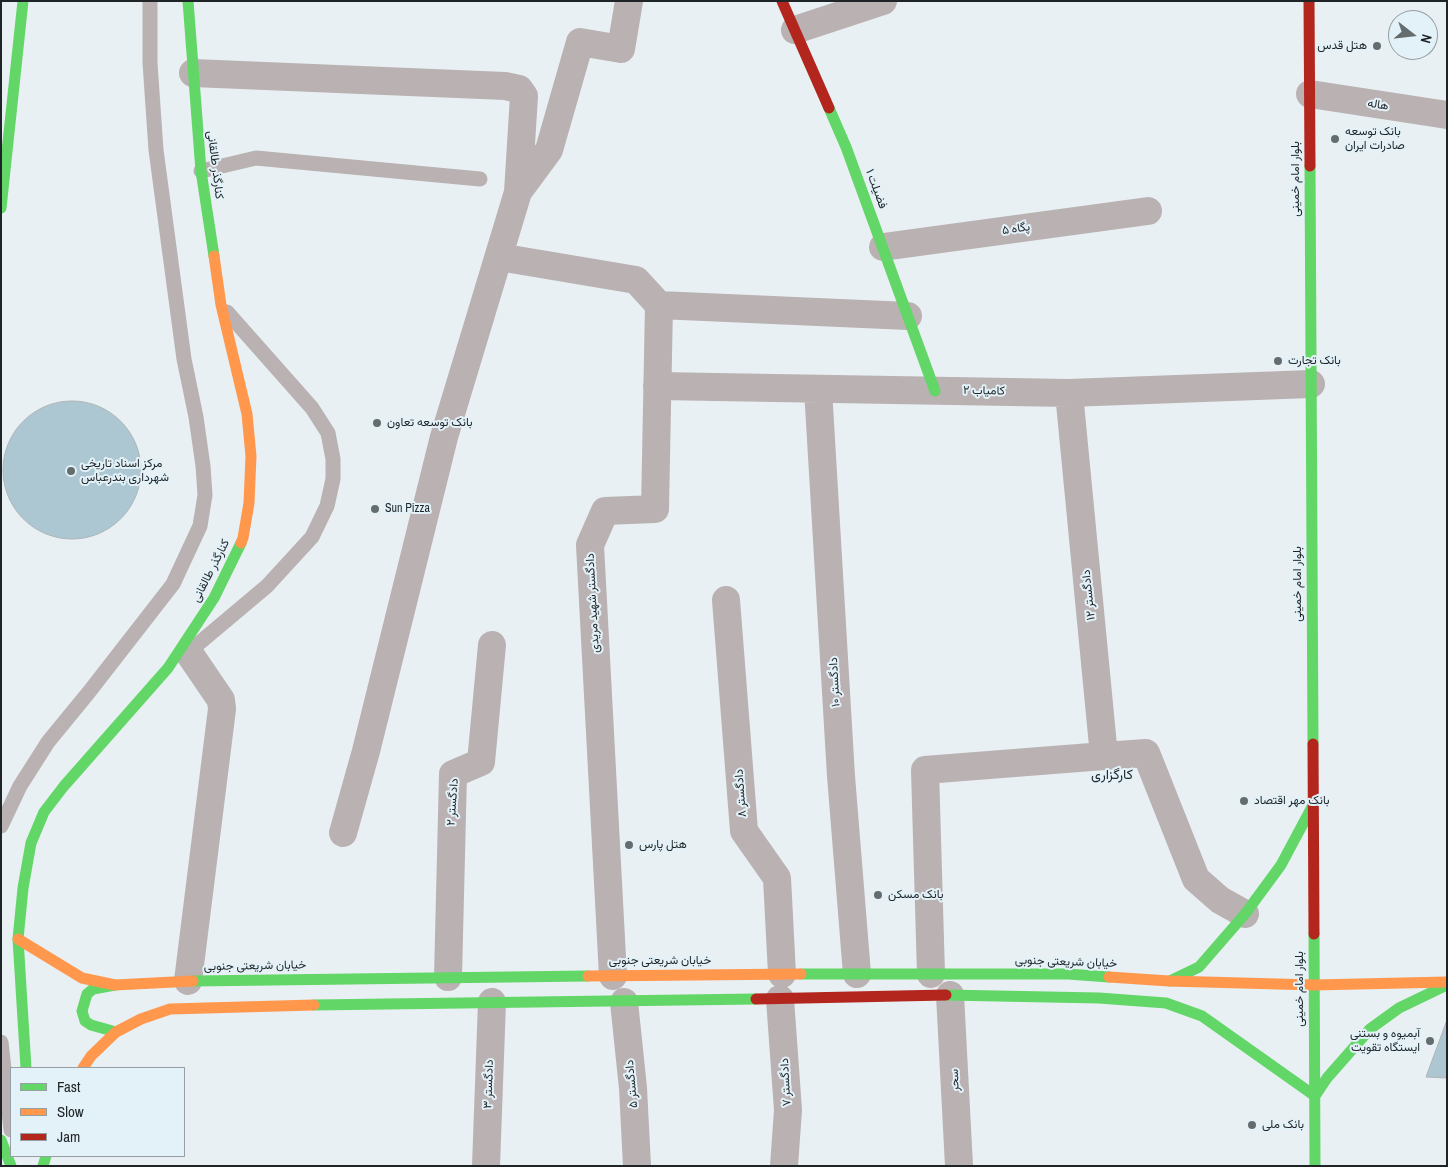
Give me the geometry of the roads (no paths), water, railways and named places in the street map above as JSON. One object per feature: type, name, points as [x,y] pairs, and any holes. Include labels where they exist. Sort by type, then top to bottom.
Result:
[{"type":"main road","points":[[1,208],[23,1]]},
{"type":"main road","name":"کنارگذر طالقانی","points":[[26,1067],[18,939],[23,888],[31,843],[44,812],[64,786],[178,660],[214,598],[243,538],[249,503],[251,456],[248,414],[221,305],[201,171],[192,73],[188,1]]},
{"type":"main road","name":"فضیلت ۱","points":[[782,1],[846,146],[935,391]]},
{"type":"main road","name":"بلوار امام خمینی","points":[[1309,1],[1315,1166]]},
{"type":"main road","points":[[1170,982],[1199,967],[1218,948],[1281,865],[1313,805]]},
{"type":"main road","name":"خیابان شریعتی جنوبی","points":[[18,939],[82,978],[115,986],[188,981],[613,976],[781,987],[1099,998],[1166,1004],[1202,1016],[1315,1096]]},
{"type":"main road","name":"خیابان شریعتی جنوبی","points":[[84,1067],[91,1056],[116,1032],[140,1019],[170,1009],[307,1004],[624,1002],[781,987],[857,974],[1068,974],[1170,982],[1314,985],[1447,983]]},
{"type":"main road","points":[[1315,1096],[1327,1078],[1370,1029],[1399,1008],[1447,983]]},
{"type":"main road","points":[[115,986],[93,989],[87,994],[82,1011],[85,1020],[91,1025],[116,1032]]},
{"type":"main road","points":[[1,1140],[10,1154]]},
{"type":"street","points":[[518,192],[549,150],[580,42],[621,49],[629,1]]},
{"type":"street","points":[[795,30],[883,1]]},
{"type":"street","points":[[192,73],[506,86],[519,90],[524,96],[518,192],[444,437],[366,751],[343,834]]},
{"type":"street","name":"هاله","points":[[1310,94],[1447,115]]},
{"type":"street","name":"پگاه ۵","points":[[883,247],[1148,212]]},
{"type":"street","points":[[499,257],[636,280],[659,305],[908,316]]},
{"type":"street","name":"دادگستر شهید مریدی","points":[[613,976],[590,545],[605,511],[655,509],[659,305]]},
{"type":"street","name":"کامیاب ۲","points":[[657,386],[1069,393],[1311,384]]},
{"type":"street","name":"دادگستر ۱۰","points":[[818,389],[841,776],[857,974]]},
{"type":"street","name":"دادگستر ۱۲","points":[[1069,393],[1104,756]]},
{"type":"street","name":"دادگستر ۸","points":[[726,600],[744,831],[777,878],[781,987]]},
{"type":"street","name":"دادگستر ۲","points":[[448,978],[453,774],[481,762],[492,645]]},
{"type":"street","points":[[178,660],[222,700],[188,981]]},
{"type":"street","points":[[931,974],[925,770],[1146,753],[1196,879],[1220,900],[1245,914]]},
{"type":"street","name":"دادگستر ۷","points":[[781,987],[788,1110],[784,1166]]},
{"type":"street","name":"سحر","points":[[950,994],[959,1166]]},
{"type":"street","name":"دادگستر ۳","points":[[486,1166],[492,1002]]},
{"type":"street","name":"دادگستر ۵","points":[[624,1002],[633,1088],[637,1166]]},
{"type":"lane","points":[[1,826],[20,786],[48,742],[173,584],[200,526],[205,496],[203,466],[183,350],[156,150],[150,62],[150,1]]},
{"type":"lane","points":[[201,171],[256,158],[480,179]]},
{"type":"lane","points":[[178,660],[267,586],[312,537],[327,506],[333,479],[333,459],[328,434],[312,408],[221,305]]},
{"type":"lane","points":[[1,1042],[10,1121]]},
{"type":"place","name":"هتل قدس","points":[[1377,46]]},
{"type":"place","name":"بانک توسعه صادرات ایران","points":[[1335,139]]},
{"type":"place","name":"بانک تجارت","points":[[1278,361]]},
{"type":"place","name":"بانک توسعه تعاون","points":[[377,423]]},
{"type":"place","name":"مرکز اسناد تاریخی شهرداری بندرعباس","points":[[71,471]]},
{"type":"place","name":"Sun Pizza","points":[[375,509]]},
{"type":"place","name":"بانک مهر اقتصاد","points":[[1244,801]]},
{"type":"place","name":"هتل پارس","points":[[629,845]]},
{"type":"place","name":"بانک مسکن","points":[[878,895]]},
{"type":"place","name":"آبمیوه و بستنی ایستگاه تقویت","points":[[1430,1041]]},
{"type":"place","name":"بانک ملی","points":[[1252,1125]]},
{"type":"district","name":"کارگزاری","points":[[1112,775]]}]
